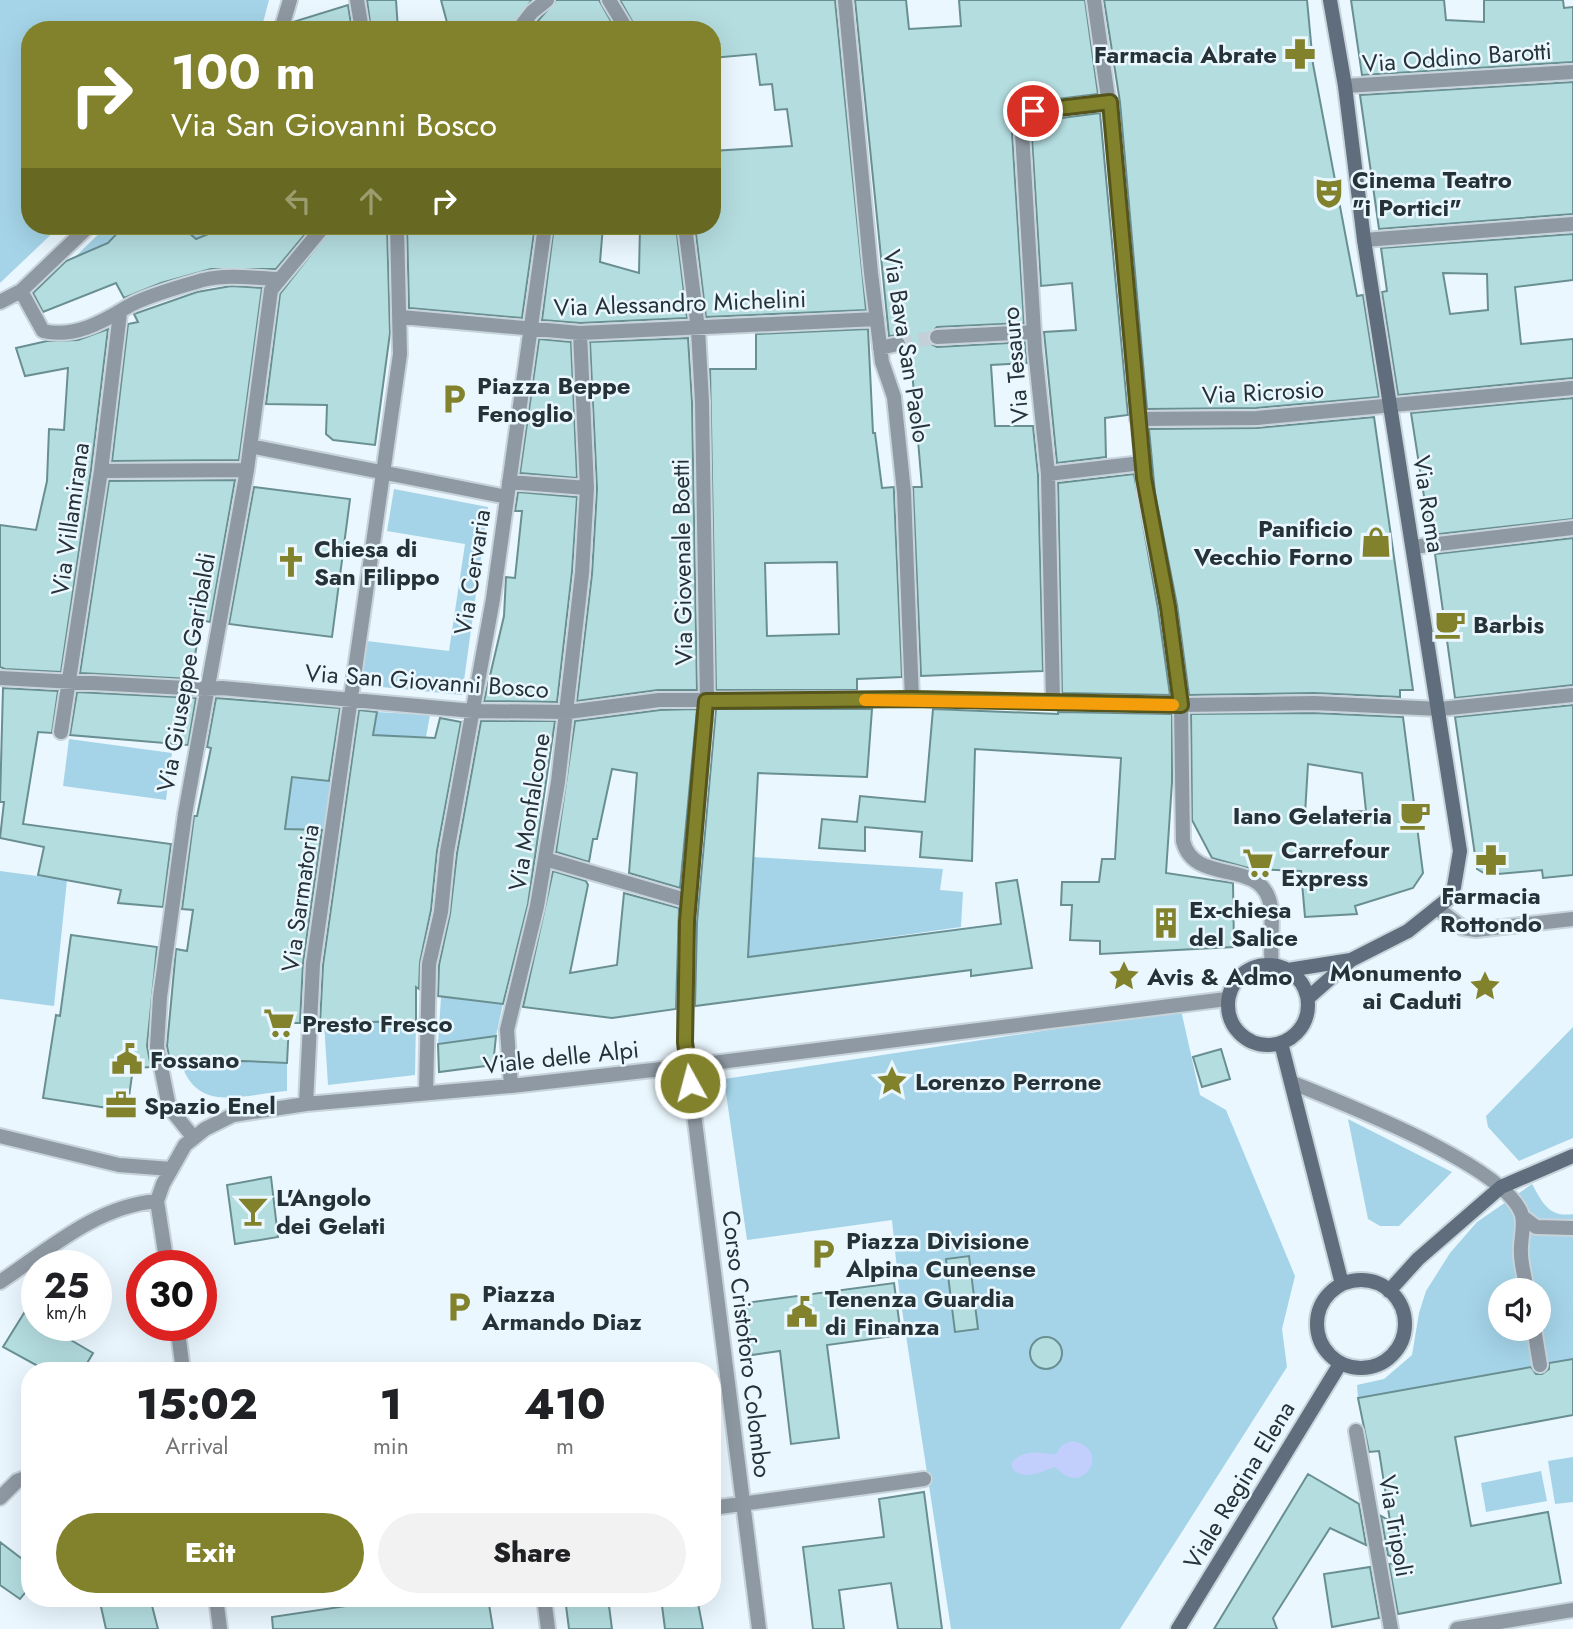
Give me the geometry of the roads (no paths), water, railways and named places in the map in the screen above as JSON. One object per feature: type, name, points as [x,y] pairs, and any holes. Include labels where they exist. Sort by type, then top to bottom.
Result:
[{"type":"main road","name":"Via Roma","points":[[1308,998],[1351,960],[1408,931],[1437,908],[1454,887],[1460,851],[1440,709],[1364,240],[1345,86],[1330,0]]},
{"type":"main road","name":"Via Roma","points":[[1288,970],[1351,960]]},
{"type":"main road","points":[[1272,965],[1288,970],[1297,977],[1308,998],[1303,1026],[1281,1043],[1267,1046],[1242,1036],[1228,1013],[1227,999],[1231,987],[1248,970],[1272,965]]},
{"type":"main road","points":[[1281,1043],[1342,1284]]},
{"type":"main road","points":[[1390,1291],[1418,1259],[1501,1187],[1573,1156]]},
{"type":"main road","points":[[1368,1281],[1390,1291],[1404,1314],[1405,1328],[1394,1353],[1371,1367],[1358,1368],[1340,1364],[1322,1346],[1317,1332],[1322,1303],[1342,1284],[1368,1281]]},
{"type":"main road","name":"Viale Regina Elena","points":[[1178,1629],[1340,1364]]},
{"type":"street","points":[[284,21],[290,0]]},
{"type":"street","points":[[357,0],[360,21]]},
{"type":"street","points":[[525,21],[547,0]]},
{"type":"street","points":[[609,0],[622,21]]},
{"type":"street","name":"Via Bava San Paolo","points":[[845,0],[880,348],[894,397],[904,492],[912,699]]},
{"type":"street","points":[[1094,0],[1110,102],[1142,463],[1168,607],[1181,705],[1183,841],[1186,853],[1196,864],[1233,873],[1259,884],[1269,899],[1272,965]]},
{"type":"street","name":"Via Oddino Barotti","points":[[1345,86],[1573,72]]},
{"type":"street","name":"Via Tesauro","points":[[1052,701],[1048,474],[1034,332],[1021,116],[1033,111],[1110,102]]},
{"type":"street","points":[[1364,240],[1573,224]]},
{"type":"street","points":[[0,302],[21,291],[80,235]]},
{"type":"street","name":"Via Giuseppe Garibaldi","points":[[193,1137],[170,1107],[157,1047],[165,958],[205,690],[247,470],[271,290],[316,235]]},
{"type":"street","points":[[385,472],[400,354],[397,235]]},
{"type":"street","name":"Via Cervaria","points":[[426,1092],[429,964],[441,912],[447,852],[473,711],[508,489],[544,235]]},
{"type":"street","name":"Via Giovenale Boetti","points":[[686,235],[698,329],[706,511],[706,701],[688,901],[685,1042],[688,1066]]},
{"type":"street","points":[[21,291],[43,331],[61,335],[92,326],[120,313],[128,306],[203,280],[221,277],[278,279]]},
{"type":"street","name":"Via Villamirana","points":[[61,732],[101,471],[120,313]]},
{"type":"street","name":"Via Alessandro Michelini","points":[[401,317],[580,333],[877,319]]},
{"type":"street","points":[[937,337],[1034,332]]},
{"type":"street","name":"Via Monfalcone","points":[[511,1086],[508,1030],[537,906],[545,859],[568,712],[581,586],[587,488],[580,333]]},
{"type":"street","points":[[880,348],[898,344]]},
{"type":"street","name":"Via Ricrosio","points":[[1137,419],[1257,418],[1573,388]]},
{"type":"street","points":[[250,446],[385,472],[508,489],[587,488]]},
{"type":"street","points":[[1048,474],[1142,463]]},
{"type":"street","points":[[101,471],[247,470]]},
{"type":"street","name":"Via Sarmatoria","points":[[306,1104],[313,964],[385,472]]},
{"type":"street","points":[[1413,547],[1573,528]]},
{"type":"street","name":"Via San Giovanni Bosco","points":[[0,678],[205,690],[222,688],[473,711],[568,712],[659,701],[912,699],[1181,705],[1314,703],[1440,709],[1573,695]]},
{"type":"street","points":[[545,859],[688,901]]},
{"type":"street","points":[[1437,908],[1463,928],[1476,930],[1573,919]]},
{"type":"street","name":"Viale delle Alpi","points":[[157,1201],[171,1169],[193,1137],[233,1115],[306,1104],[511,1086],[688,1066],[1227,999]]},
{"type":"street","name":"Corso Cristoforo Colombo","points":[[688,1066],[760,1629]]},
{"type":"street","points":[[1293,1083],[1380,1120],[1470,1165],[1501,1187],[1523,1217],[1536,1227],[1573,1228]]},
{"type":"street","points":[[0,1136],[119,1165],[171,1169]]},
{"type":"street","points":[[0,1282],[100,1215],[123,1206],[157,1201],[165,1250]]},
{"type":"street","points":[[1523,1217],[1521,1253],[1525,1278]]},
{"type":"street","points":[[179,1341],[182,1362]]},
{"type":"street","points":[[1536,1341],[1540,1365]]},
{"type":"street","name":"Via Tripoli","points":[[1356,1431],[1391,1629]]},
{"type":"street","points":[[0,1498],[21,1479]]},
{"type":"street","points":[[721,1507],[924,1479]]},
{"type":"street","points":[[217,1607],[220,1629]]},
{"type":"street","points":[[545,1607],[548,1629]]},
{"type":"street","points":[[1457,1629],[1573,1610]]},
{"type":"tunnel","points":[[898,344],[937,337]]},
{"type":"place","name":"Farmacia Abrate","points":[[1300,54]]},
{"type":"place","name":"Cinema Teatro \"i Portici\"","points":[[1329,193]]},
{"type":"place","name":"Piazza Beppe Fenoglio","points":[[454,399]]},
{"type":"place","name":"Panificio Vecchio Forno","points":[[1376,542]]},
{"type":"place","name":"Chiesa di San Filippo","points":[[291,562]]},
{"type":"place","name":"Barbis","points":[[1450,624]]},
{"type":"place","name":"Iano Gelateria","points":[[1415,815]]},
{"type":"place","name":"Farmacia Rottondo","points":[[1491,860]]},
{"type":"place","name":"Carrefour Express","points":[[1258,863]]},
{"type":"place","name":"Ex-chiesa del Salice","points":[[1166,923]]},
{"type":"place","name":"Avis & Admo","points":[[1124,976]]},
{"type":"place","name":"Monumento ai Caduti","points":[[1485,986]]},
{"type":"place","name":"Presto Fresco","points":[[279,1023]]},
{"type":"place","name":"Fossano","points":[[127,1059]]},
{"type":"place","name":"Lorenzo Perrone","points":[[892,1081]]},
{"type":"place","name":"Spazio Enel","points":[[121,1105]]},
{"type":"place","name":"L'Angolo dei Gelati","points":[[253,1211]]},
{"type":"place","name":"Piazza Divisione Alpina Cuneense","points":[[823,1254]]},
{"type":"place","name":"Piazza Armando Diaz","points":[[459,1307]]},
{"type":"place","name":"Tenenza Guardia di Finanza","points":[[802,1312]]}]
